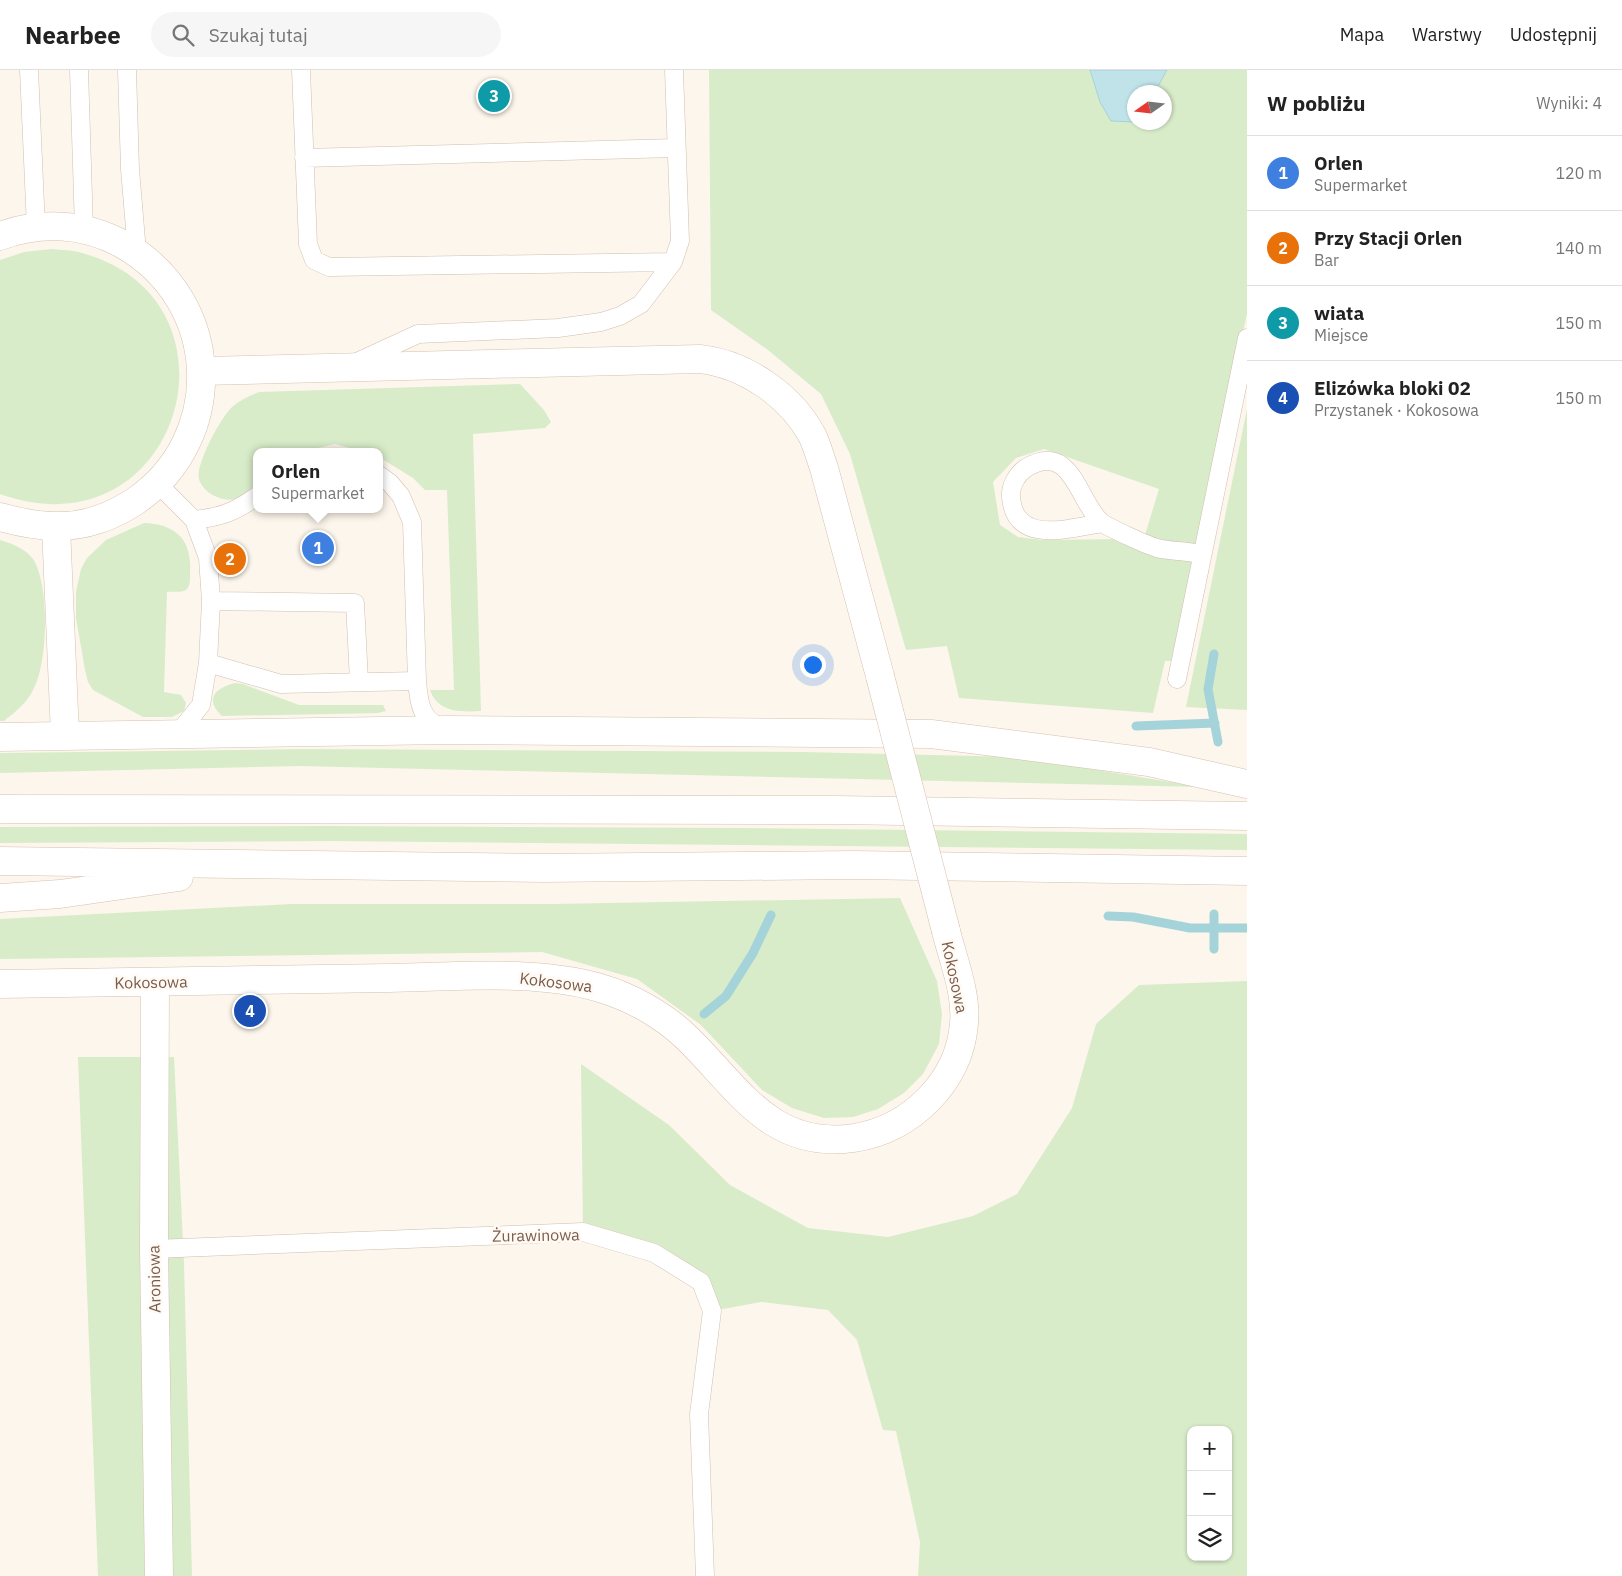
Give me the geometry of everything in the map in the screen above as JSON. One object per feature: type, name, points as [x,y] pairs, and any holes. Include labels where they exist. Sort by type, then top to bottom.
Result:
[{"type":"street","points":[[0,236],[36,227],[60,226],[84,229],[112,238],[137,252],[171,284],[184,304],[200,348],[202,371],[200,400],[193,429],[180,455],[157,483],[124,508],[102,518],[56,526],[27,524],[0,517]]},
{"type":"street","name":"Kokosowa","points":[[0,984],[498,977],[583,983],[604,988],[637,1003],[672,1025],[696,1047],[738,1094],[780,1127],[816,1138],[844,1138],[871,1134],[899,1122],[927,1101],[948,1076],[956,1058],[964,1023],[963,1003],[880,676],[824,468],[812,435],[795,411],[777,393],[735,367],[700,359],[202,371]]},
{"type":"street","points":[[56,526],[65,735]]},
{"type":"street","points":[[0,737],[179,732],[447,730],[931,734],[1150,762],[1247,784]]},
{"type":"street","points":[[0,809],[825,810],[1247,816]]},
{"type":"street","points":[[0,861],[544,868],[854,865],[1247,871]]},
{"type":"street","points":[[0,898],[60,894],[267,864]]},
{"type":"street","name":"Aroniowa","points":[[155,982],[154,1249],[159,1576]]},
{"type":"lane","points":[[29,70],[36,227]]},
{"type":"lane","points":[[79,70],[84,229]]},
{"type":"lane","points":[[127,70],[130,169],[137,252]]},
{"type":"lane","points":[[302,70],[308,244],[314,260],[328,267],[673,262]]},
{"type":"lane","points":[[346,367],[418,334],[558,328],[601,322],[620,316],[641,304],[673,262],[680,241],[674,70]]},
{"type":"lane","points":[[304,158],[676,148]]},
{"type":"lane","points":[[1177,678],[1247,338]]},
{"type":"lane","points":[[1102,523],[1046,531],[1026,526],[1015,513],[1011,493],[1014,482],[1024,469],[1034,464],[1045,462],[1062,466],[1075,478],[1087,505],[1102,523],[1157,548],[1202,555]]},
{"type":"lane","points":[[383,478],[401,496],[412,522],[417,680],[423,716],[433,724],[447,730]]},
{"type":"lane","points":[[157,483],[194,520],[208,558],[211,601],[208,663],[201,704],[179,732]]},
{"type":"lane","points":[[194,520],[219,518],[253,499]]},
{"type":"lane","points":[[211,601],[355,602],[359,682]]},
{"type":"lane","points":[[208,663],[281,684],[417,680]]},
{"type":"lane","name":"Żurawinowa","points":[[154,1249],[583,1232],[654,1253],[701,1282],[712,1311],[698,1414],[705,1576]]},
{"type":"green space","points":[[709,70],[1247,70],[1247,314],[1171,661],[1165,661],[1153,713],[959,698],[947,646],[906,650],[850,454],[821,394],[768,350],[711,310]],"holes":[[[1044,449],[1159,489],[1141,548],[1118,539],[1043,540],[1018,537],[1000,525],[993,482],[1016,458]]]},
{"type":"green space","points":[[52,249],[82,253],[135,279],[167,319],[179,367],[173,415],[150,458],[113,490],[62,504],[0,494],[0,260],[24,252]]},
{"type":"green space","points":[[520,384],[544,410],[551,422],[545,428],[473,434],[481,711],[451,710],[439,703],[430,690],[454,690],[447,490],[425,490],[413,478],[383,459],[383,448],[350,448],[335,444],[318,448],[253,448],[253,487],[242,497],[234,500],[221,499],[210,493],[201,484],[199,472],[201,463],[210,442],[227,412],[245,398],[259,392]]},
{"type":"green space","points":[[1247,409],[1247,710],[1186,707]]},
{"type":"green space","points":[[144,523],[165,526],[173,530],[184,542],[190,560],[188,588],[182,591],[167,592],[164,692],[181,695],[186,703],[184,711],[172,717],[143,717],[93,690],[88,682],[85,670],[76,618],[76,592],[81,569],[87,558],[106,540]]},
{"type":"green space","points":[[0,540],[22,549],[33,559],[42,587],[45,624],[42,662],[33,690],[24,703],[4,721],[0,721]]},
{"type":"green space","points":[[235,683],[243,684],[299,705],[383,705],[386,711],[378,713],[222,716],[214,704],[214,695],[222,688]]},
{"type":"green space","points":[[305,749],[803,752],[1019,757],[1200,787],[299,766],[0,773],[0,753]]},
{"type":"green space","points":[[0,827],[733,828],[1247,834],[1247,850],[332,841],[0,843]]},
{"type":"green space","points":[[900,898],[937,981],[942,1014],[939,1044],[923,1074],[904,1093],[878,1109],[853,1117],[824,1118],[792,1108],[762,1090],[701,1025],[637,979],[542,952],[0,959],[0,919],[292,904],[552,904]]},
{"type":"green space","points":[[1247,981],[1247,1576],[918,1576],[920,1542],[896,1431],[883,1430],[857,1340],[828,1310],[761,1302],[712,1311],[701,1282],[583,1232],[581,1064],[669,1125],[730,1185],[808,1228],[888,1237],[973,1216],[1017,1194],[1072,1108],[1096,1024],[1139,985]]},
{"type":"green space","points":[[78,1057],[174,1057],[184,1263],[192,1576],[98,1576]]},
{"type":"water","points":[[1090,70],[1167,70],[1159,85],[1127,85],[1127,122],[1111,121],[1100,102]]},
{"type":"waterway","points":[[1214,654],[1208,689],[1218,742]]},
{"type":"waterway","points":[[1136,726],[1215,723]]},
{"type":"waterway","points":[[1214,914],[1214,949]]},
{"type":"waterway","points":[[704,1014],[726,996],[753,953],[771,915]]},
{"type":"waterway","points":[[1108,916],[1133,917],[1190,928],[1247,928]]},
{"type":"place","name":"wiata","points":[[494,96]]},
{"type":"place","name":"Orlen","points":[[318,548]]},
{"type":"place","name":"Przy Stacji Orlen","points":[[230,559]]},
{"type":"place","name":"Elizówka bloki 02","points":[[250,1011]]}]
